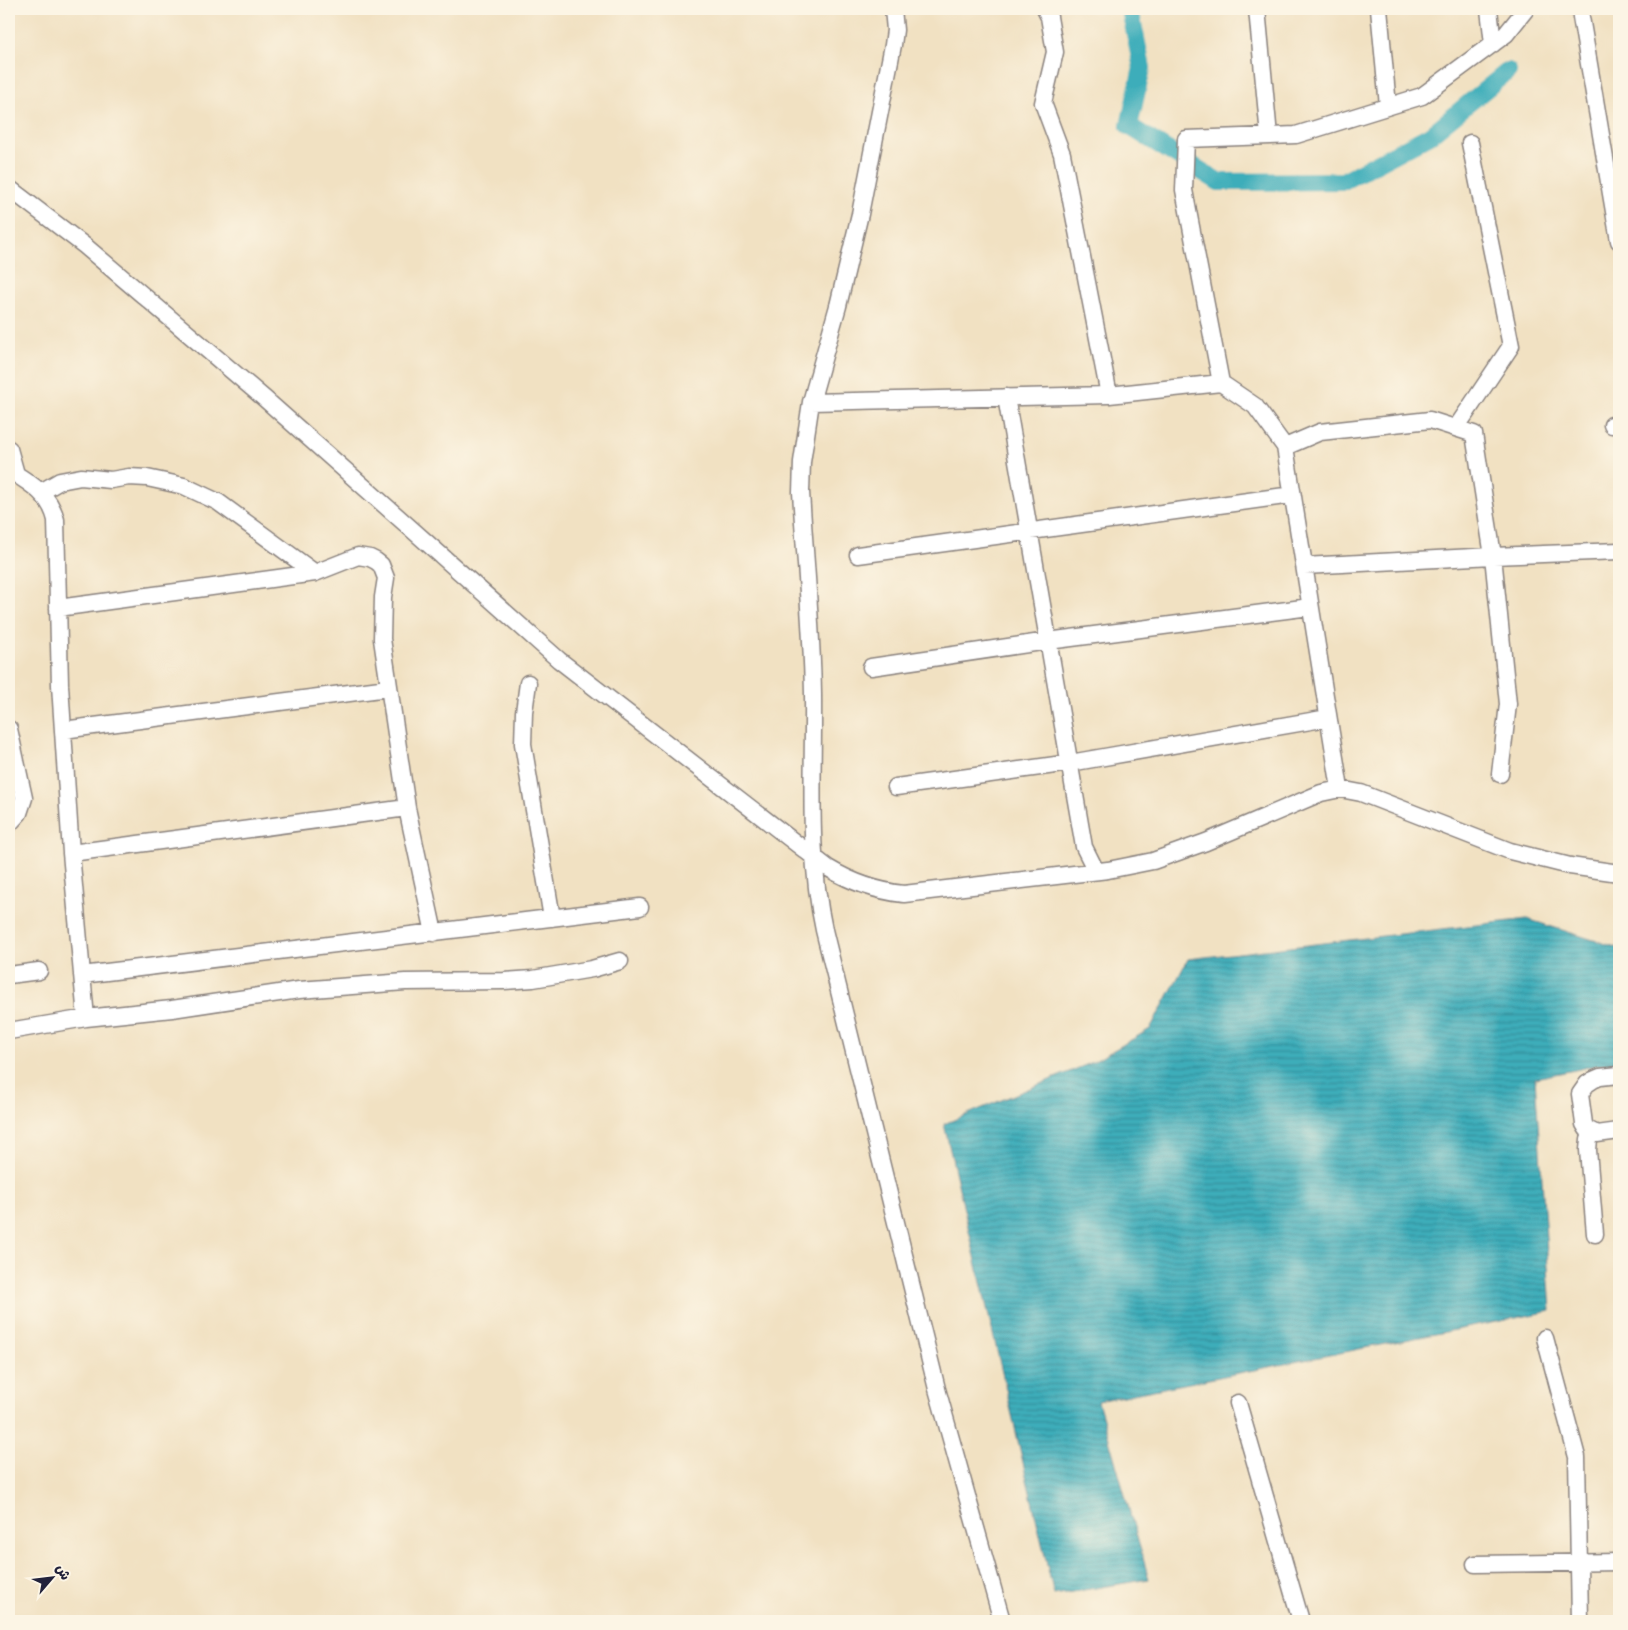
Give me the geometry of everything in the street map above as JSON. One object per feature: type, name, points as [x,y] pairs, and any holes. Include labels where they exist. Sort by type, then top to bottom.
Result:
[{"type":"street","points":[[893,9],[895,30],[893,45],[860,214],[838,306],[811,402],[802,462],[801,492],[813,691],[814,856],[819,907],[824,930],[932,1370],[1002,1621]]},
{"type":"street","points":[[1045,9],[1049,17],[1055,52],[1043,104],[1062,154],[1109,395]]},
{"type":"street","points":[[1257,9],[1269,136]]},
{"type":"street","points":[[1379,9],[1388,106]]},
{"type":"street","points":[[1489,9],[1493,44]]},
{"type":"street","points":[[1222,383],[1184,190],[1186,139],[1296,135],[1422,96],[1506,34],[1526,9]]},
{"type":"street","points":[[1581,16],[1619,241]]},
{"type":"street","points":[[1456,428],[1510,346],[1470,143]]},
{"type":"street","points":[[9,188],[86,246],[266,399],[559,660],[828,868],[858,884],[873,890],[904,894],[1125,867],[1180,852],[1321,793],[1340,790],[1361,792],[1518,853],[1570,866],[1619,873]]},
{"type":"street","points":[[811,402],[1109,395],[1222,383],[1255,406],[1285,447],[1340,790]]},
{"type":"street","points":[[1006,397],[1084,847],[1096,871]]},
{"type":"street","points":[[1285,447],[1320,432],[1430,420],[1474,434],[1493,556],[1508,704],[1500,774]]},
{"type":"street","points":[[9,449],[12,472],[41,492],[52,506],[56,520],[63,730],[71,853],[86,1018]]},
{"type":"street","points":[[41,492],[60,481],[81,477],[111,480],[129,477],[147,478],[184,486],[218,502],[315,573]]},
{"type":"street","points":[[858,556],[1292,495]]},
{"type":"street","points":[[1304,566],[1619,551]]},
{"type":"street","points":[[58,608],[315,573],[358,556],[370,558],[381,565],[386,578],[383,597],[382,639],[388,688],[407,808],[434,933]]},
{"type":"street","points":[[871,667],[1048,641],[1310,607]]},
{"type":"street","points":[[528,683],[524,712],[523,744],[552,918]]},
{"type":"street","points":[[63,730],[388,688]]},
{"type":"street","points":[[896,787],[1070,764],[1328,718]]},
{"type":"street","points":[[9,729],[24,798],[19,813],[9,824]]},
{"type":"street","points":[[71,853],[407,808]]},
{"type":"street","points":[[82,975],[640,908]]},
{"type":"street","points":[[9,1031],[86,1018],[172,1009],[299,990],[396,983],[485,982],[533,978],[584,970],[620,961]]},
{"type":"street","points":[[9,975],[39,971]]},
{"type":"street","points":[[1619,1075],[1600,1077],[1593,1080],[1587,1084],[1580,1094],[1584,1124],[1592,1132],[1597,1134],[1619,1131]]},
{"type":"street","points":[[1592,1132],[1588,1150],[1595,1234]]},
{"type":"street","points":[[1545,1338],[1577,1457],[1580,1621]]},
{"type":"street","points":[[1238,1403],[1301,1621]]},
{"type":"street","points":[[1475,1564],[1619,1562]]},
{"type":"water","points":[[1527,919],[1619,948],[1619,1061],[1535,1078],[1551,1311],[1098,1401],[1149,1579],[1054,1595],[944,1124],[1093,1062],[1150,1029],[1188,959]]},
{"type":"waterway","points":[[1130,9],[1142,68],[1129,126],[1219,182],[1343,181],[1430,135],[1508,71]]}]
